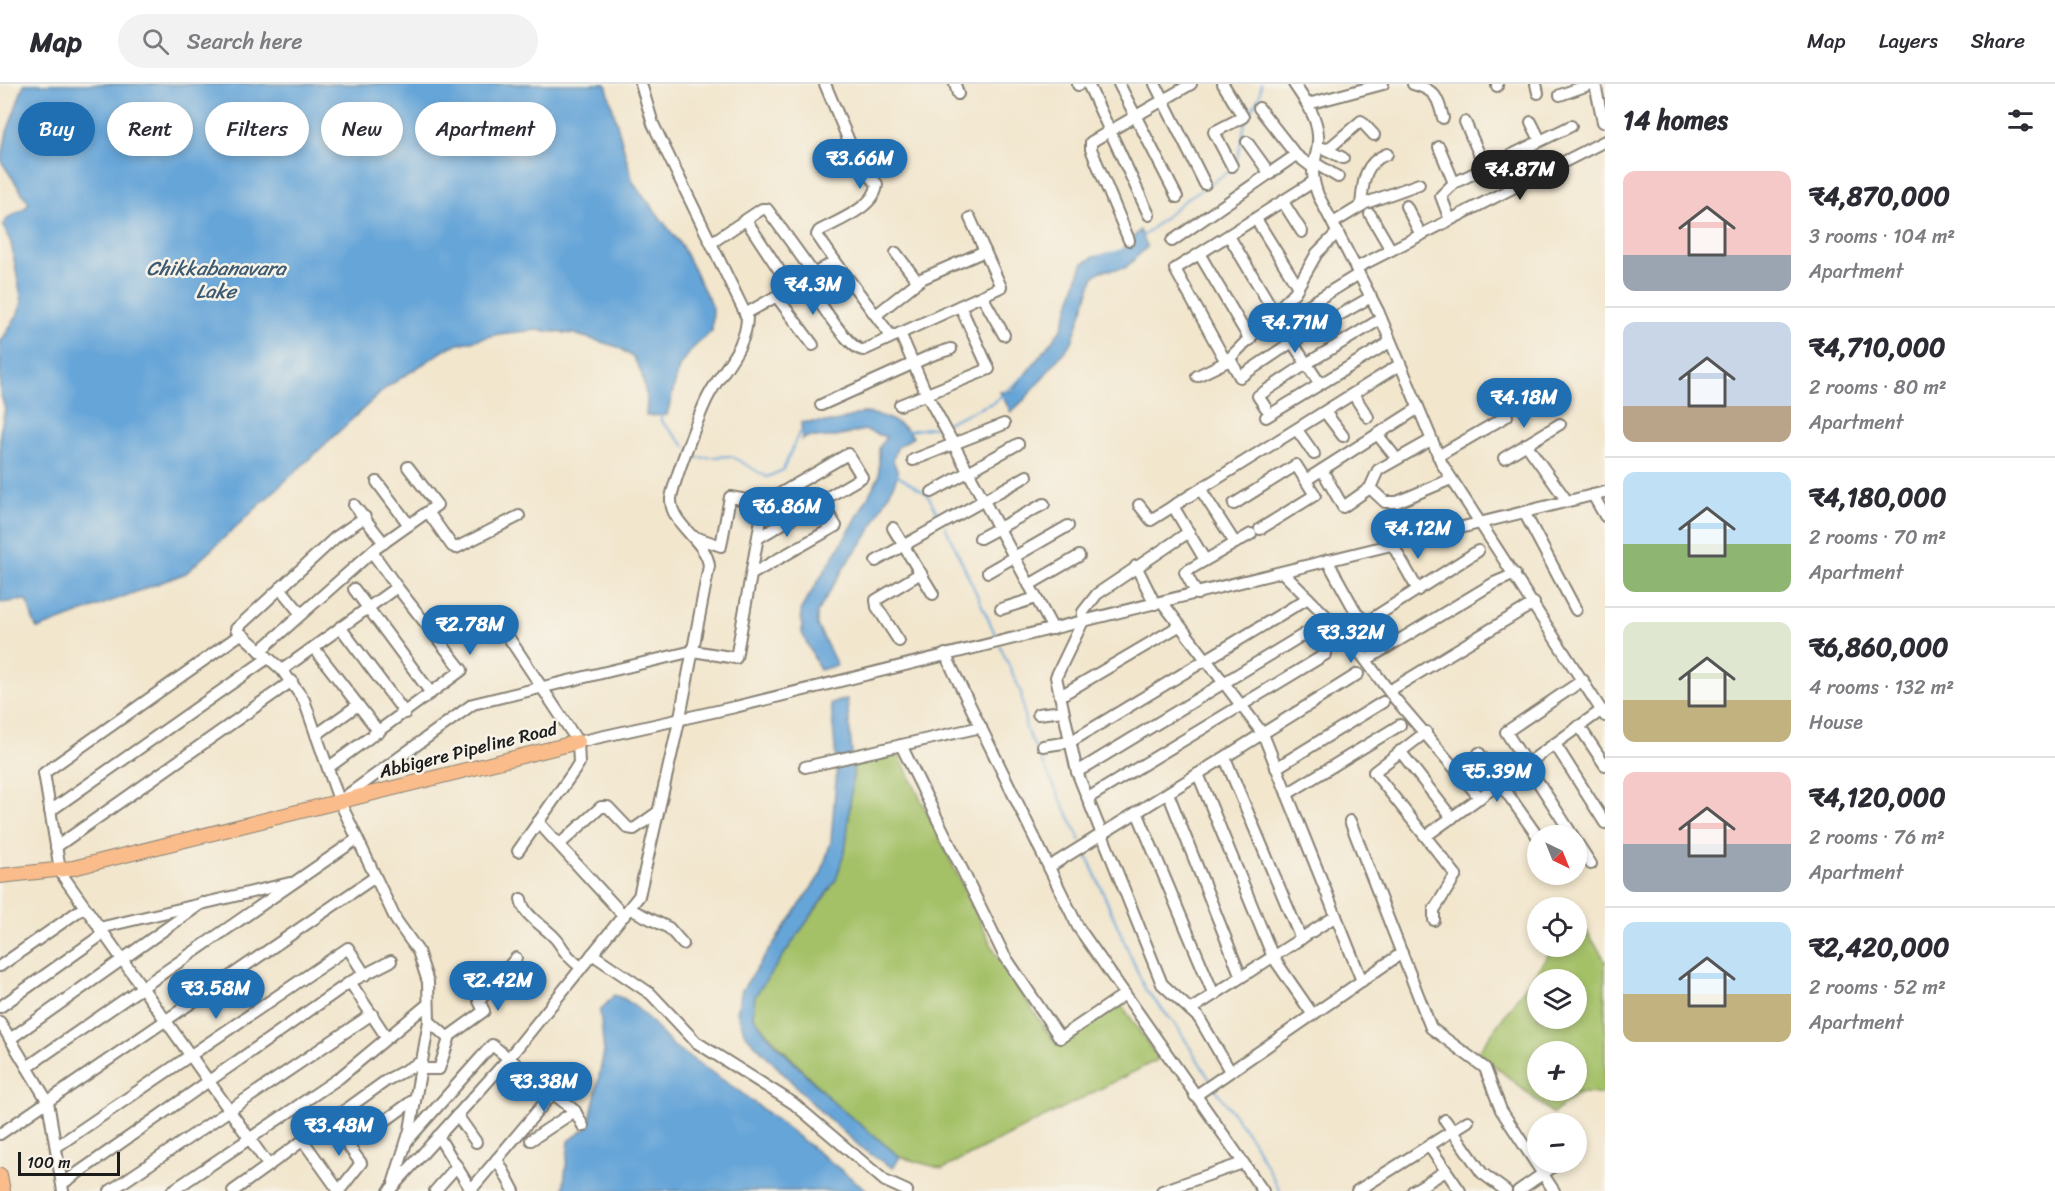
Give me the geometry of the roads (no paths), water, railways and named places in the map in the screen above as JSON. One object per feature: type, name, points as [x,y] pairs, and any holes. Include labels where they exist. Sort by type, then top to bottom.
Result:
[{"type":"main road","name":"Abbigere Pipeline Road","points":[[0,876],[59,869],[578,742]]},
{"type":"main road","points":[[0,1175],[3,1191]]},
{"type":"street","points":[[391,1188],[508,1059],[639,896],[680,717],[709,566],[708,559],[672,504],[680,472],[708,396],[747,330],[745,314],[653,124],[641,84]]},
{"type":"street","points":[[825,84],[859,165],[877,184],[877,191],[869,201],[819,231],[817,235],[876,315],[896,334],[955,444],[967,472],[1053,629]]},
{"type":"street","points":[[1082,84],[1110,133],[1149,215]]},
{"type":"street","points":[[1119,84],[1178,197]]},
{"type":"street","points":[[1155,84],[1205,184]]},
{"type":"street","points":[[1129,240],[1090,146],[1091,142],[1191,84]]},
{"type":"street","points":[[1223,84],[1243,117],[1214,132],[1232,166]]},
{"type":"street","points":[[1294,84],[1308,104],[1322,147],[1343,158]]},
{"type":"street","points":[[1308,104],[1376,84],[1383,84]]},
{"type":"street","points":[[1413,84],[1426,87],[1436,94],[1443,118]]},
{"type":"street","points":[[1560,95],[1593,84],[1603,122]]},
{"type":"street","points":[[1259,108],[1296,155],[1338,177]]},
{"type":"street","points":[[1374,135],[1361,121],[1322,147],[1313,165],[1313,182],[1371,297],[1438,456],[1603,713],[1579,726],[1426,836]]},
{"type":"street","points":[[1465,122],[1485,167]]},
{"type":"street","points":[[1531,122],[1540,140]]},
{"type":"street","points":[[1450,220],[1441,196],[1454,183],[1571,126]]},
{"type":"street","points":[[1197,376],[1228,361],[1250,340],[1279,318],[1391,250],[1605,141]]},
{"type":"street","points":[[1248,142],[1270,174]]},
{"type":"street","points":[[1439,147],[1454,183]]},
{"type":"street","points":[[1361,206],[1368,166],[1377,158],[1387,154]]},
{"type":"street","points":[[1172,241],[1296,155]]},
{"type":"street","points":[[1313,182],[1175,269],[1228,361],[1240,377],[1292,342],[1371,297]]},
{"type":"street","points":[[1279,318],[1317,253],[1335,228],[1361,206],[1419,184]]},
{"type":"street","points":[[1283,202],[1302,232]]},
{"type":"street","points":[[1406,206],[1421,235]]},
{"type":"street","points":[[711,243],[762,209],[771,212],[809,277],[858,350],[864,350],[1000,286],[970,218]]},
{"type":"street","points":[[1370,214],[1391,250]]},
{"type":"street","points":[[1256,219],[1298,287]]},
{"type":"street","points":[[746,220],[791,288]]},
{"type":"street","points":[[1229,236],[1292,342],[1320,384]]},
{"type":"street","points":[[876,315],[918,282],[985,251]]},
{"type":"street","points":[[896,253],[918,282]]},
{"type":"street","points":[[1200,255],[1250,340]]},
{"type":"street","points":[[745,314],[835,261]]},
{"type":"street","points":[[982,296],[1004,336]]},
{"type":"street","points":[[777,297],[813,345]]},
{"type":"street","points":[[900,405],[989,369],[960,306]]},
{"type":"street","points":[[1381,319],[1258,396],[1266,413],[1390,342]]},
{"type":"street","points":[[821,405],[932,355],[951,349]]},
{"type":"street","points":[[1139,505],[1151,520],[1400,365]]},
{"type":"street","points":[[1353,394],[1368,417]]},
{"type":"street","points":[[1305,480],[1417,409]]},
{"type":"street","points":[[1325,412],[1343,436]]},
{"type":"street","points":[[1438,456],[1507,416]]},
{"type":"street","points":[[913,460],[1004,424]]},
{"type":"street","points":[[1504,458],[1560,424]]},
{"type":"street","points":[[1297,430],[1314,454]]},
{"type":"street","points":[[1377,434],[1392,454]]},
{"type":"street","points":[[1322,470],[1343,507],[1370,488],[1378,470],[1431,440]]},
{"type":"street","points":[[932,492],[1018,444]]},
{"type":"street","points":[[1526,444],[1567,501]]},
{"type":"street","points":[[692,536],[721,546],[730,496],[764,503],[848,454],[862,477],[758,538]]},
{"type":"street","points":[[1197,594],[1185,572],[1315,495],[1296,465],[1234,504]]},
{"type":"street","points":[[50,811],[264,654],[302,614],[372,552],[437,505],[408,467]]},
{"type":"street","points":[[876,561],[1027,476]]},
{"type":"street","points":[[1370,488],[1385,502],[1397,502],[1451,479]]},
{"type":"street","points":[[376,482],[409,525]]},
{"type":"street","points":[[1201,490],[1235,543]]},
{"type":"street","name":"Abbigere Pipeline Road","points":[[578,742],[680,717],[735,707],[1605,492]]},
{"type":"street","points":[[1593,495],[1605,516]]},
{"type":"street","points":[[752,574],[836,526],[821,501]]},
{"type":"street","points":[[339,800],[473,704],[693,651],[736,658],[764,503]]},
{"type":"street","points":[[980,538],[1044,504]]},
{"type":"street","points":[[354,505],[384,543]]},
{"type":"street","points":[[1173,506],[1205,560]]},
{"type":"street","points":[[428,512],[452,546],[456,548],[519,516]]},
{"type":"street","points":[[1524,512],[1576,610]]},
{"type":"street","points":[[365,517],[336,537],[236,629],[282,670],[304,700],[339,800],[396,920],[418,951],[428,982],[429,1021],[406,1143],[391,1188]]},
{"type":"street","points":[[988,572],[1068,526]]},
{"type":"street","points":[[893,528],[933,594]]},
{"type":"street","points":[[1189,532],[1136,566],[1088,603],[1082,622],[1056,677],[1077,772],[1162,984],[1199,1018],[1230,1071]]},
{"type":"street","points":[[1392,544],[1418,590]]},
{"type":"street","points":[[1327,560],[1357,614],[1365,620],[1370,620],[1478,551]]},
{"type":"street","points":[[329,767],[462,670],[372,552]]},
{"type":"street","points":[[1029,585],[1079,556]]},
{"type":"street","points":[[1136,566],[1159,603],[1263,734],[1362,981]]},
{"type":"street","points":[[1282,572],[1366,660],[1480,798]]},
{"type":"street","points":[[899,641],[877,607],[876,600],[921,573]]},
{"type":"street","points":[[1366,660],[1494,583],[1515,574]]},
{"type":"street","points":[[282,670],[397,587]]},
{"type":"street","points":[[280,588],[302,614]]},
{"type":"street","points":[[354,589],[431,693]]},
{"type":"street","points":[[1001,609],[1036,598]]},
{"type":"street","points":[[1043,746],[1070,742],[1308,598]]},
{"type":"street","points":[[1389,690],[1534,603]]},
{"type":"street","points":[[1077,772],[1329,619]]},
{"type":"street","points":[[1060,696],[1179,626]]},
{"type":"street","points":[[340,627],[405,713]]},
{"type":"street","points":[[241,634],[44,773],[59,869],[269,1166]]},
{"type":"street","points":[[507,635],[578,742],[579,763],[518,851]]},
{"type":"street","points":[[314,648],[379,732]]},
{"type":"street","points":[[945,654],[1078,927],[1263,1191]]},
{"type":"street","points":[[1088,798],[1326,654]]},
{"type":"street","points":[[1049,867],[1358,674]]},
{"type":"street","points":[[1566,825],[1506,732],[1583,680]]},
{"type":"street","points":[[56,847],[292,681]]},
{"type":"street","points":[[1276,768],[1383,702]]},
{"type":"street","points":[[316,735],[358,705]]},
{"type":"street","points":[[1038,714],[1063,711]]},
{"type":"street","points":[[1287,794],[1400,725]]},
{"type":"street","points":[[1579,726],[1605,765]]},
{"type":"street","points":[[805,767],[981,727]]},
{"type":"street","points":[[1426,732],[1375,769],[1375,775],[1456,875],[1434,910],[1434,920]]},
{"type":"street","points":[[1555,744],[1605,823]]},
{"type":"street","points":[[902,746],[1004,955],[1059,1038],[1125,994]]},
{"type":"street","points":[[1401,751],[1452,818]]},
{"type":"street","points":[[1479,753],[1530,825]]},
{"type":"street","points":[[1225,758],[1300,939]]},
{"type":"street","points":[[1198,774],[1273,957],[1312,1015]]},
{"type":"street","points":[[1168,793],[1241,977]]},
{"type":"street","points":[[560,844],[601,807],[608,807],[628,828],[634,829],[658,812]]},
{"type":"street","points":[[1137,812],[1214,995]]},
{"type":"street","points":[[1350,821],[1431,1028],[1485,1068],[1501,1110],[1554,1191]]},
{"type":"street","points":[[538,822],[627,912],[669,928],[683,944]]},
{"type":"street","points":[[27,1067],[357,839]]},
{"type":"street","points":[[1587,858],[1591,864]]},
{"type":"street","points":[[0,1134],[375,877]]},
{"type":"street","points":[[0,1007],[101,931],[202,903],[296,881]]},
{"type":"street","points":[[521,899],[527,913],[559,942],[564,953],[582,968]]},
{"type":"street","points":[[10,1039],[202,903]]},
{"type":"street","points":[[0,966],[83,908]]},
{"type":"street","points":[[1190,1010],[1336,916]]},
{"type":"street","points":[[56,1148],[348,948],[365,975]]},
{"type":"street","points":[[1195,1096],[1402,953]]},
{"type":"street","points":[[592,954],[651,994],[696,1042],[793,1103],[885,1181],[907,1191]]},
{"type":"street","points":[[234,1191],[387,1080],[420,1066],[439,1069],[448,1037],[484,1011],[479,1001],[516,958]]},
{"type":"street","points":[[0,1022],[48,1102],[63,1188],[350,982],[391,961]]},
{"type":"street","points":[[350,982],[387,1038]]},
{"type":"street","points":[[172,1191],[339,1078],[428,1004]]},
{"type":"street","points":[[110,1191],[372,1014]]},
{"type":"street","points":[[429,1021],[448,1037]]},
{"type":"street","points":[[406,1143],[492,1045],[575,1111],[583,1126]]},
{"type":"street","points":[[438,1136],[471,1190],[552,1094]]},
{"type":"street","points":[[367,1134],[414,1099]]},
{"type":"street","points":[[531,1140],[575,1111]]},
{"type":"street","points":[[457,1115],[476,1142]]},
{"type":"street","points":[[1445,1120],[1482,1173],[1506,1191]]},
{"type":"street","points":[[1357,1191],[1468,1121]]},
{"type":"street","points":[[304,1142],[339,1191],[361,1163],[331,1122]]},
{"type":"street","points":[[1429,1146],[1460,1191]]},
{"type":"street","points":[[497,1159],[512,1190]]},
{"type":"street","points":[[1162,1191],[1243,1163]]},
{"type":"street","points":[[435,1191],[457,1166]]},
{"type":"street","points":[[1413,1191],[1446,1171]]},
{"type":"street","points":[[1518,1191],[1543,1174]]},
{"type":"street","points":[[1192,1181],[1199,1191]]},
{"type":"water","name":"Chikkabanavara Lake","points":[[24,84],[606,84],[633,182],[681,245],[713,308],[712,331],[693,348],[679,367],[667,415],[646,416],[647,399],[642,375],[634,358],[618,347],[574,334],[537,330],[499,334],[451,346],[387,387],[186,573],[38,629],[25,600],[0,603],[0,433],[5,409],[0,392],[0,343],[17,316],[22,302],[11,243],[3,226],[8,218],[29,203],[1,161],[7,132]]},
{"type":"water","points":[[1140,230],[1147,247],[1125,268],[1101,271],[1094,276],[1072,342],[1025,399],[1011,412],[1000,392],[1012,391],[1062,328],[1082,264],[1093,257],[1121,251]]},
{"type":"water","points":[[862,413],[876,414],[890,420],[904,428],[913,437],[897,448],[893,460],[898,473],[894,484],[867,536],[846,564],[817,613],[817,625],[837,665],[820,670],[802,633],[801,609],[851,528],[879,476],[879,448],[886,437],[864,430],[836,437],[807,437],[802,440],[801,422],[834,422]]},
{"type":"water","points":[[847,699],[852,755],[836,759],[831,703]]},
{"type":"water","points":[[854,763],[846,846],[836,880],[755,996],[753,1015],[767,1035],[835,1104],[900,1157],[893,1168],[865,1151],[821,1112],[745,1034],[737,1011],[742,990],[821,874],[831,841],[837,767]]},
{"type":"water","points":[[614,995],[625,999],[644,1014],[672,1045],[739,1091],[868,1191],[563,1191],[569,1141],[589,1126],[604,1052],[600,1011]]},
{"type":"waterway","points":[[1236,164],[1245,123],[1260,95],[1261,84]]},
{"type":"waterway","points":[[1142,237],[1185,200],[1233,169]]},
{"type":"waterway","points":[[1097,257],[1123,250]]},
{"type":"waterway","points":[[946,423],[994,402],[1025,375]]},
{"type":"waterway","points":[[661,413],[661,421],[685,446]]},
{"type":"waterway","points":[[908,431],[936,427]]},
{"type":"waterway","points":[[689,450],[696,458],[731,456],[767,477],[783,470],[799,433],[804,433]]},
{"type":"waterway","points":[[897,475],[927,494],[942,521]]},
{"type":"waterway","points":[[945,526],[997,638]]},
{"type":"waterway","points":[[1000,646],[1021,692],[1026,729],[1081,841]]},
{"type":"waterway","points":[[1084,849],[1145,989],[1178,1028],[1210,1080]]},
{"type":"waterway","points":[[1214,1087],[1253,1141],[1280,1191]]}]
